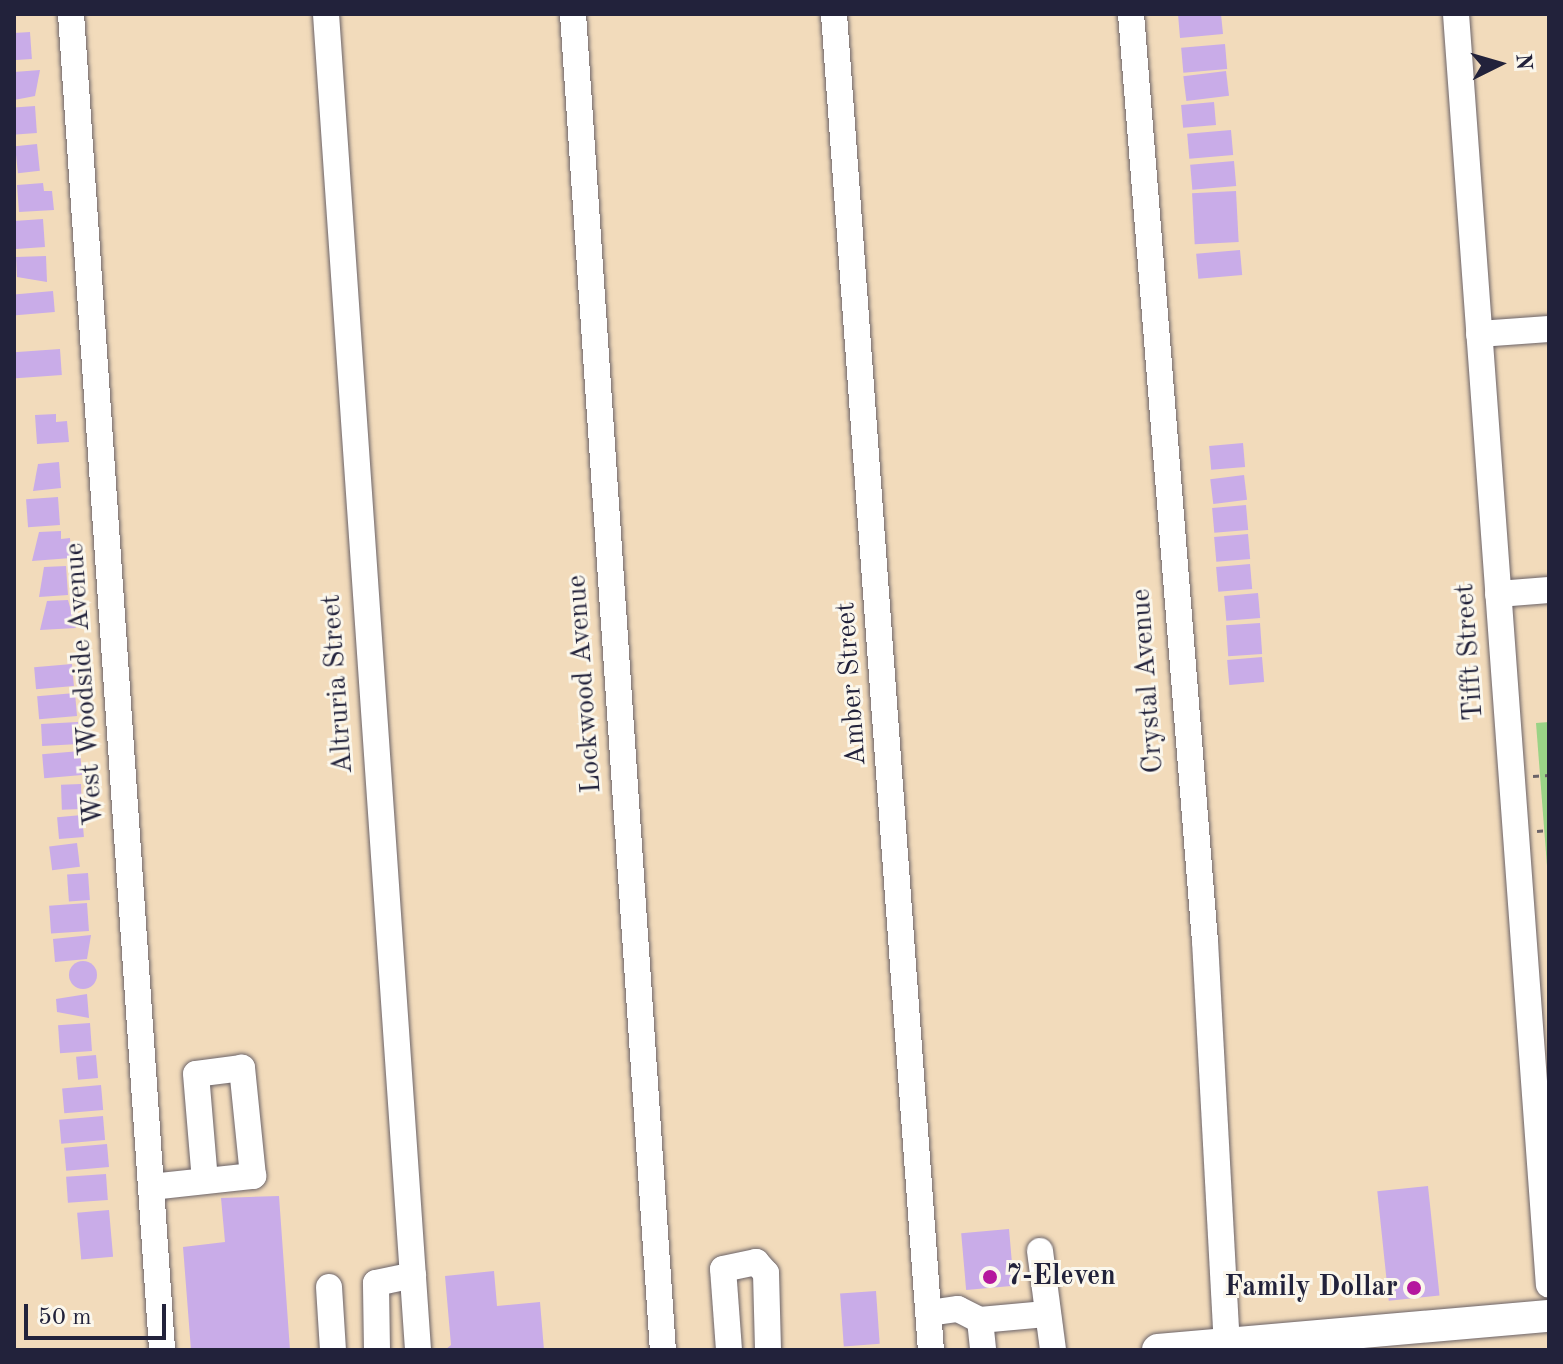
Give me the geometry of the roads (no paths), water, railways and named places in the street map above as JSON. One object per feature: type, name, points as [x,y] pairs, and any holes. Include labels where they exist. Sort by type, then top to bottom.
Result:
[{"type":"main road","points":[[1158,1350],[1227,1344],[1314,1344],[1549,1316]]},
{"type":"street","name":"West Woodside Avenue","points":[[71,14],[162,1350]]},
{"type":"street","name":"Altruria Street","points":[[326,14],[418,1350]]},
{"type":"street","name":"Lockwood Avenue","points":[[573,14],[663,1350]]},
{"type":"street","name":"Amber Street","points":[[834,14],[931,1350]]},
{"type":"street","name":"Crystal Avenue","points":[[1131,14],[1205,941],[1227,1344]]},
{"type":"street","name":"Tifft Street","points":[[1456,14],[1498,594],[1540,1047],[1549,1285]]},
{"type":"street","points":[[1479,334],[1549,329]]},
{"type":"street","points":[[1498,594],[1549,590]]},
{"type":"street","points":[[151,1187],[205,1181]]},
{"type":"street","points":[[1040,1251],[1053,1350]]},
{"type":"street","points":[[729,1350],[723,1269],[756,1262],[766,1273],[768,1350]]},
{"type":"street","points":[[377,1350],[376,1283],[413,1275]]},
{"type":"street","points":[[329,1287],[333,1350]]},
{"type":"street","points":[[929,1313],[958,1309],[980,1320],[1046,1314]]},
{"type":"street","points":[[980,1320],[983,1350]]},
{"type":"place","name":"7-Eleven","points":[[990,1277]]},
{"type":"place","name":"Family Dollar","points":[[1414,1288]]}]
